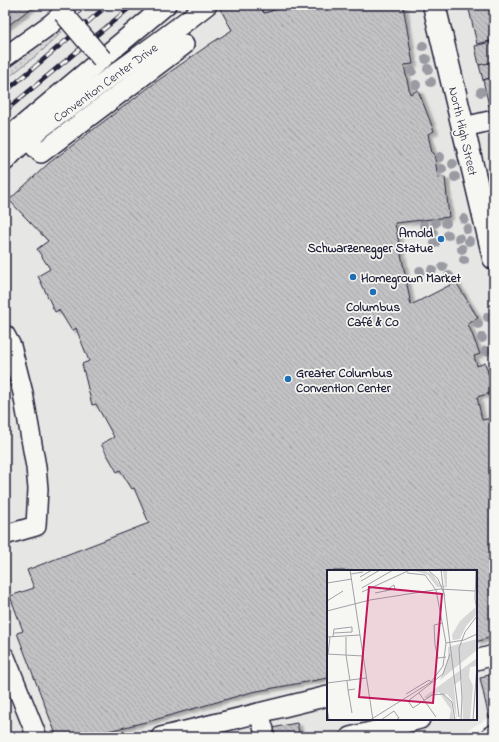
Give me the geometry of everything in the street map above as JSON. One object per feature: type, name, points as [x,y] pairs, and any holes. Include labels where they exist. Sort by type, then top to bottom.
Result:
[{"type":"main road","name":"North High Street","points":[[434,5],[494,258]]},
{"type":"street","points":[[5,140],[166,5]]},
{"type":"street","name":"Convention Center Drive","points":[[5,161],[27,139],[207,5]]},
{"type":"street","points":[[5,57],[51,24],[64,8],[102,59]]},
{"type":"street","points":[[27,139],[42,152],[184,45]]},
{"type":"street","points":[[464,127],[494,120]]},
{"type":"street","points":[[5,335],[11,346],[23,393],[36,467],[38,489],[36,526],[5,535]]},
{"type":"street","points":[[477,660],[494,655]]},
{"type":"street","points":[[5,657],[36,737]]},
{"type":"street","points":[[161,737],[262,721],[327,696]]},
{"type":"street","points":[[350,737],[386,726],[415,720]]},
{"type":"shaded area","name":"Greater Columbus Convention Center","points":[[5,5],[494,5],[494,715],[455,737],[5,737]]},
{"type":"shaded area","points":[[39,21],[62,32],[42,51],[5,80],[5,49]]},
{"type":"building","points":[[5,5],[28,5],[31,8],[5,28]]},
{"type":"building","name":"Greater Columbus Convention Center","points":[[218,5],[260,5],[264,13],[291,5],[403,5],[413,64],[404,65],[410,94],[418,90],[434,131],[428,134],[432,153],[434,153],[438,178],[445,177],[449,217],[395,223],[411,305],[456,282],[478,318],[468,324],[480,354],[474,356],[477,366],[485,363],[494,392],[477,397],[482,420],[492,418],[494,431],[494,636],[477,642],[477,570],[327,570],[327,678],[252,692],[154,720],[83,737],[68,737],[67,735],[57,737],[17,633],[23,631],[10,596],[34,588],[27,570],[149,523],[134,488],[132,489],[120,470],[117,472],[101,444],[114,437],[96,404],[92,405],[82,364],[89,361],[76,328],[72,331],[59,310],[55,312],[38,276],[50,269],[37,249],[48,241],[9,200],[49,163],[160,79],[232,30]]},
{"type":"building","points":[[260,5],[291,5],[264,13]]},
{"type":"building","points":[[468,5],[494,5],[494,40],[477,44]]},
{"type":"building","points":[[494,41],[494,62],[479,65],[475,46]]},
{"type":"building","points":[[494,62],[494,77],[483,80],[479,65]]},
{"type":"building","points":[[494,77],[494,105],[489,106],[483,80]]},
{"type":"building","points":[[494,674],[494,715],[489,718],[480,678]]},
{"type":"building","points":[[297,723],[300,737],[233,737],[286,725]]},
{"type":"railway","points":[[5,92],[108,5]]},
{"type":"railway","points":[[5,111],[133,5]]},
{"type":"place","name":"Arnold Schwarzenegger Statue","points":[[441,239]]},
{"type":"place","name":"Homegrown Market","points":[[353,277]]},
{"type":"place","name":"Columbus Café & Co","points":[[373,292]]},
{"type":"place","name":"Greater Columbus Convention Center","points":[[288,379]]}]
